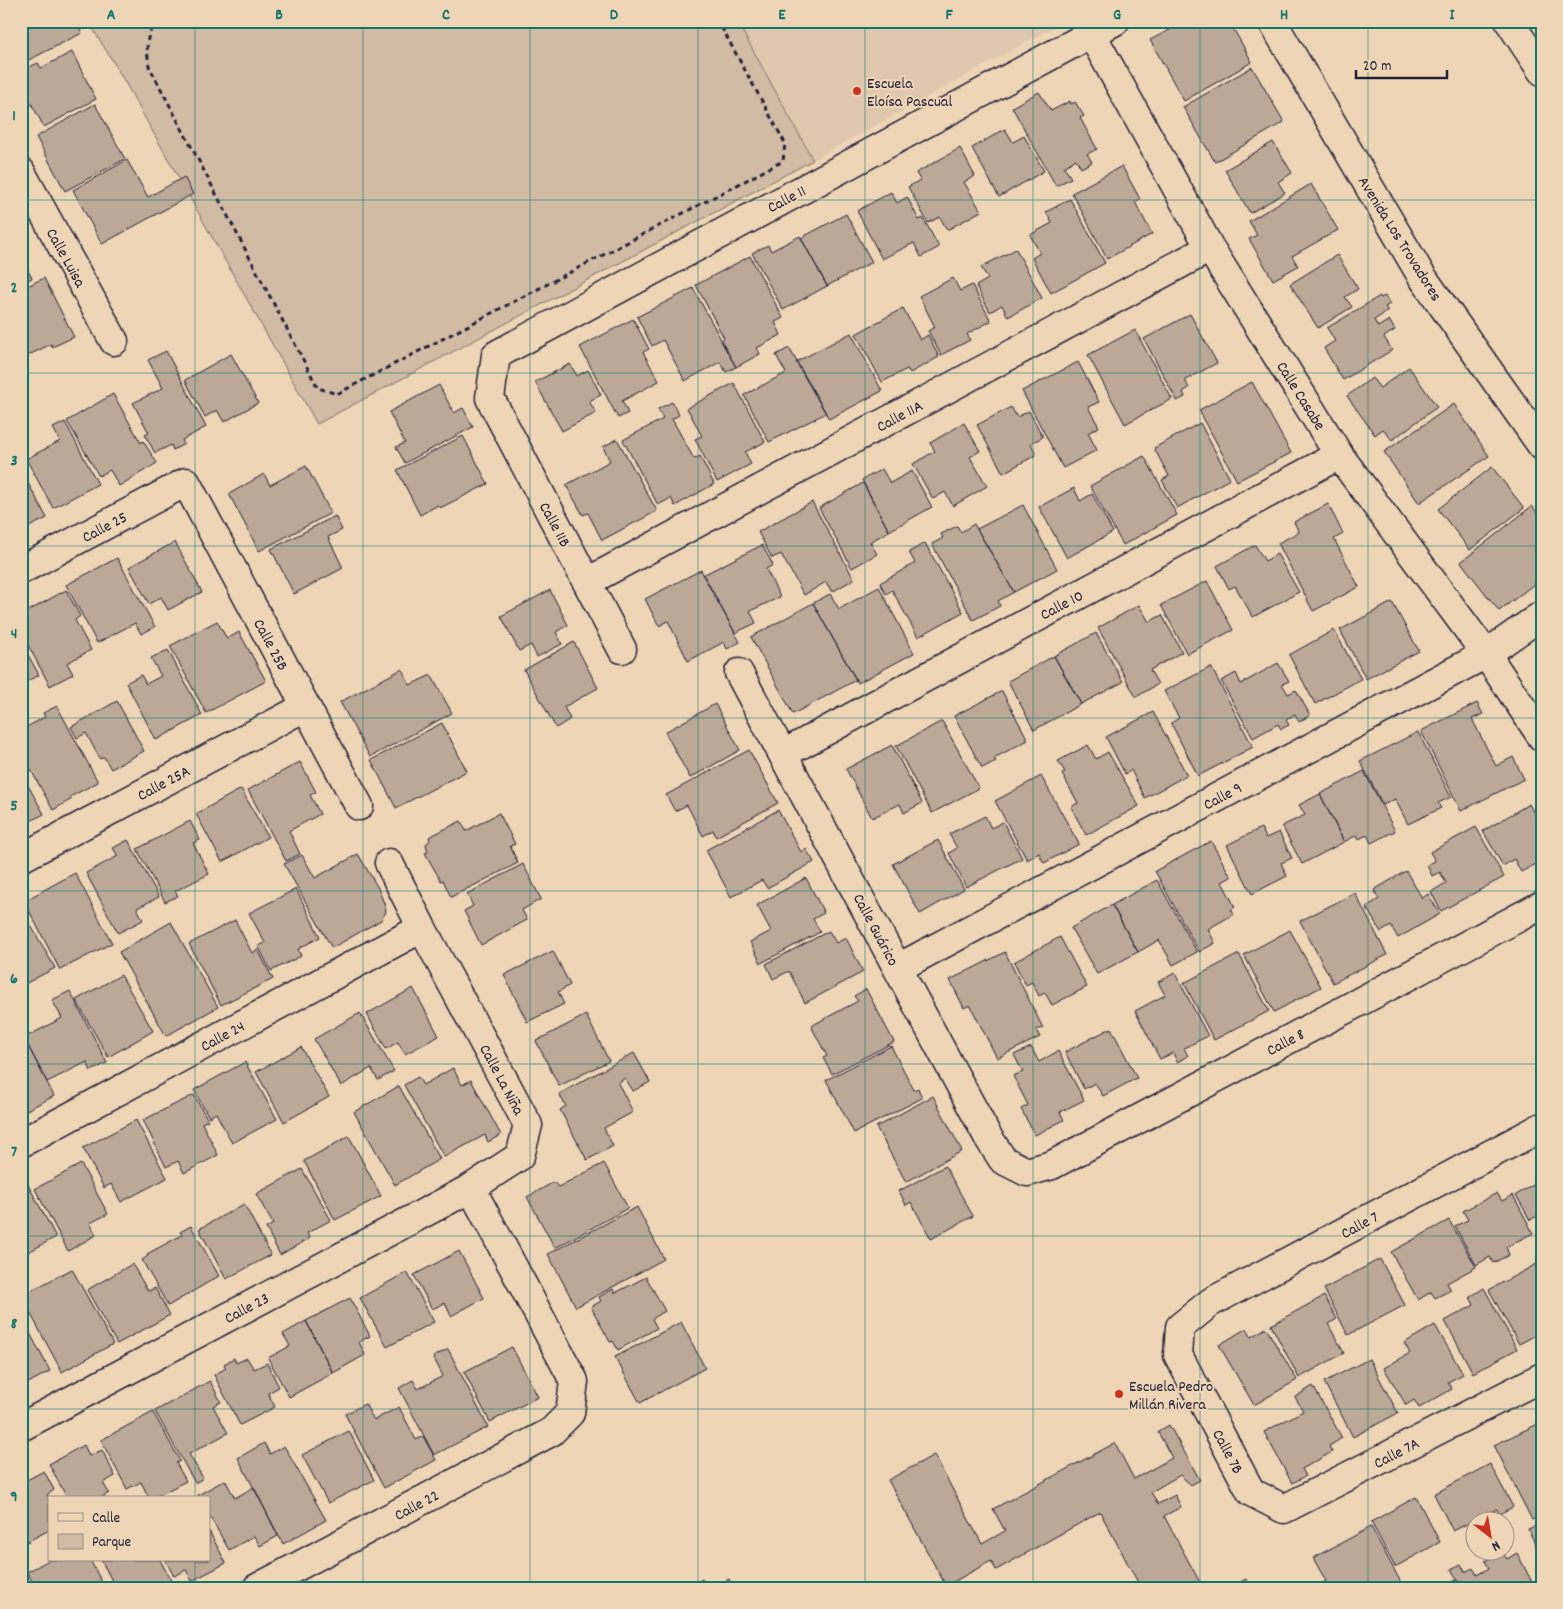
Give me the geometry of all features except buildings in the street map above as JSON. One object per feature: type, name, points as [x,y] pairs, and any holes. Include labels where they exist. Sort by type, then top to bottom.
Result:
[{"type":"main road","name":"Calle 11","points":[[490,398],[496,355],[1115,21]]},
{"type":"main road","name":"Avenida Los Trovadores","points":[[1272,21],[1421,275],[1542,446]]},
{"type":"main road","points":[[1509,21],[1542,71]]},
{"type":"main road","name":"Calle Casabe","points":[[1091,33],[1210,248],[1339,455],[1486,654],[1542,737]]},
{"type":"main road","name":"Calle Luisa","points":[[21,172],[114,341]]},
{"type":"main road","name":"Calle 11A","points":[[588,582],[1210,248]]},
{"type":"main road","name":"Calle 11B","points":[[490,398],[622,649]]},
{"type":"main road","name":"Calle 10","points":[[783,754],[1339,455]]},
{"type":"main road","name":"Calle 25","points":[[21,570],[186,482]]},
{"type":"main road","name":"Calle 25B","points":[[186,482],[359,806]]},
{"type":"main road","name":"Calle 9","points":[[898,968],[1486,654],[1542,615]]},
{"type":"main road","name":"Calle Guárico","points":[[739,673],[988,1137],[1003,1160],[1027,1172]]},
{"type":"main road","name":"Calle 25A","points":[[21,858],[305,707]]},
{"type":"main road","name":"Calle La Niña","points":[[389,863],[528,1125],[520,1156],[470,1188]]},
{"type":"main road","name":"Calle 8","points":[[1027,1172],[1052,1165],[1542,905]]},
{"type":"main road","name":"Calle 24","points":[[21,1143],[422,928]]},
{"type":"main road","name":"Calle 7","points":[[1180,1327],[1211,1302],[1542,1127]]},
{"type":"main road","name":"Calle 22","points":[[258,1588],[551,1432],[570,1413],[574,1382],[470,1188]]},
{"type":"main road","name":"Calle 23","points":[[21,1427],[470,1188]]},
{"type":"main road","name":"Calle 7B","points":[[1180,1327],[1178,1355],[1251,1492]]},
{"type":"main road","name":"Calle 7A","points":[[1251,1492],[1284,1509],[1542,1377]]},
{"type":"path","points":[[158,21],[154,24],[146,43],[149,66],[318,388],[337,394],[783,161],[785,143],[718,21]]},
{"type":"shaded area","name":"Escuela Eloísa Pascual","points":[[737,21],[1065,21],[813,160]]},
{"type":"green space","points":[[88,21],[737,21],[813,160],[317,424],[117,68]]},
{"type":"place","name":"Escuela Eloísa Pascual","points":[[857,91]]},
{"type":"place","name":"Escuela Pedro Millán Rivera","points":[[1119,1394]]}]
